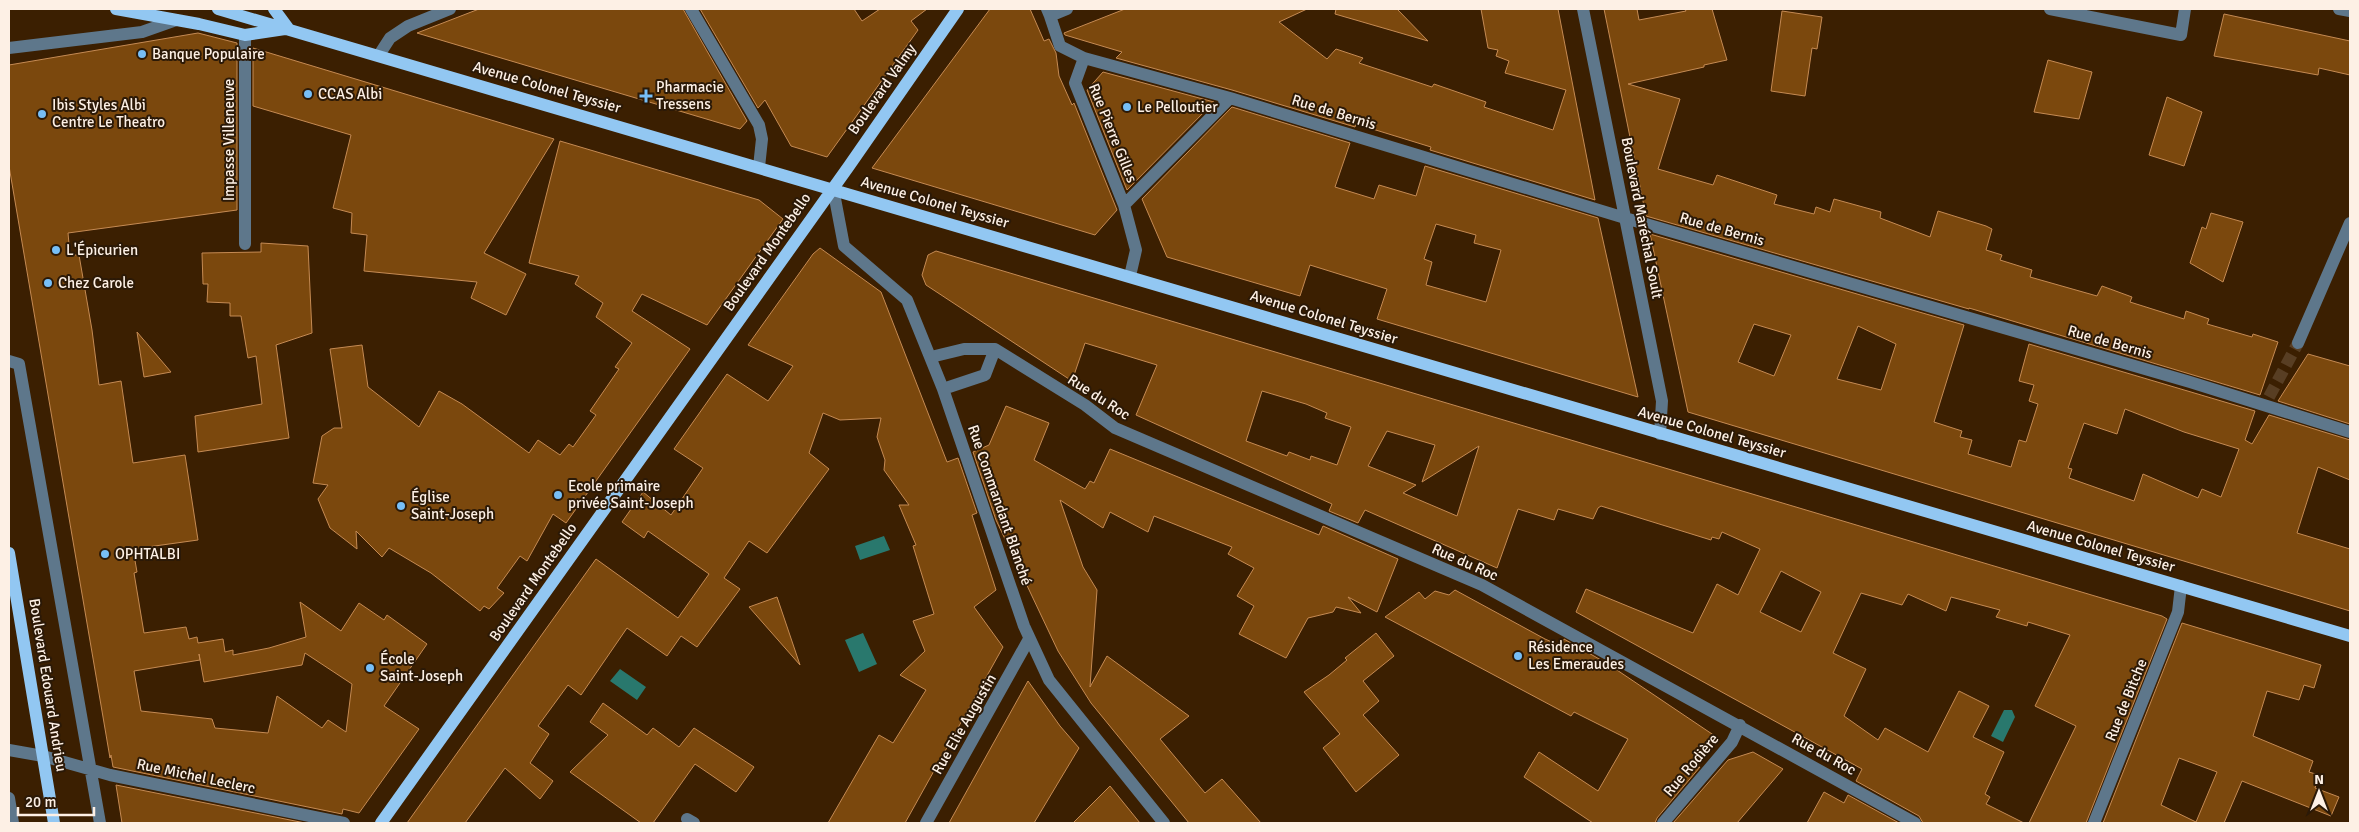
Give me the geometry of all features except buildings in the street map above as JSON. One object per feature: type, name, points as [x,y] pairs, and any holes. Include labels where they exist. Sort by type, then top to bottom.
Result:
[{"type":"main road","points":[[116,9],[176,20],[245,36],[288,28],[274,9]]},
{"type":"main road","name":"Avenue Colonel Teyssier","points":[[218,9],[833,188],[1660,434],[2350,636]]},
{"type":"main road","name":"Boulevard Valmy","points":[[833,188],[958,9]]},
{"type":"main road","name":"Boulevard Montebello","points":[[381,823],[833,188]]},
{"type":"main road","name":"Boulevard Edouard Andrieu","points":[[9,553],[54,823]]},
{"type":"street","points":[[379,55],[390,38],[408,26],[450,9]]},
{"type":"street","points":[[692,9],[760,125],[762,139],[760,167]]},
{"type":"street","points":[[1067,9],[1048,12],[1060,46],[1084,58]]},
{"type":"street","name":"Boulevard Maréchal Soult","points":[[1583,9],[1662,401],[1660,434]]},
{"type":"street","points":[[2050,9],[2181,35],[2184,9]]},
{"type":"street","points":[[2339,9],[2350,11]]},
{"type":"street","points":[[9,48],[142,32],[176,20]]},
{"type":"street","name":"Impasse Villeneuve","points":[[245,36],[245,244]]},
{"type":"street","name":"Rue de Bernis","points":[[1084,58],[1230,98],[1625,218],[2266,401],[2350,432]]},
{"type":"street","name":"Rue Pierre Gilles","points":[[1084,58],[1075,83],[1124,205],[1136,250],[1130,276]]},
{"type":"street","points":[[1124,205],[1230,98]]},
{"type":"street","name":"Rue Commandant Blanché","points":[[833,188],[844,246],[907,300],[931,357],[1030,639],[1049,680],[1164,823]]},
{"type":"street","points":[[2298,343],[2350,223]]},
{"type":"street","points":[[931,357],[964,349],[995,349],[985,375],[942,389]]},
{"type":"street","name":"Rue du Roc","points":[[995,349],[1085,405],[1115,428],[1482,585],[1740,725],[1915,823]]},
{"type":"street","points":[[9,361],[19,364],[100,823]]},
{"type":"street","name":"Rue de Bitche","points":[[2094,823],[2178,612],[2181,586]]},
{"type":"street","name":"Rue Elie Augustin","points":[[926,823],[1030,639]]},
{"type":"street","name":"Rue Rodière","points":[[1663,823],[1732,742],[1740,725]]},
{"type":"street","name":"Rue Michel Leclerc","points":[[9,750],[44,756],[91,770],[344,823]]},
{"type":"street","points":[[9,798],[13,823]]},
{"type":"water","points":[[884,536],[890,550],[860,560],[855,546]]},
{"type":"water","points":[[863,633],[877,664],[859,672],[845,640]]},
{"type":"water","points":[[620,669],[646,687],[637,700],[610,681]]},
{"type":"water","points":[[2004,710],[2012,710],[2015,717],[2003,742],[1991,736]]},
{"type":"tunnel","points":[[2269,397],[2298,343]]},
{"type":"place","name":"Banque Populaire","points":[[142,54]]},
{"type":"place","name":"CCAS Albi","points":[[308,94]]},
{"type":"place","name":"Pharmacie Tressens","points":[[646,96]]},
{"type":"place","name":"Le Pelloutier","points":[[1127,107]]},
{"type":"place","name":"Ibis Styles Albi Centre Le Theatro","points":[[42,114]]},
{"type":"place","name":"L'Épicurien","points":[[56,250]]},
{"type":"place","name":"Chez Carole","points":[[48,283]]},
{"type":"place","name":"Ecole primaire privée Saint-Joseph","points":[[558,495]]},
{"type":"place","name":"Église Saint-Joseph","points":[[401,506]]},
{"type":"place","name":"OPHTALBI","points":[[105,554]]},
{"type":"place","name":"Résidence Les Emeraudes","points":[[1518,656]]},
{"type":"place","name":"École Saint-Joseph","points":[[370,668]]}]
